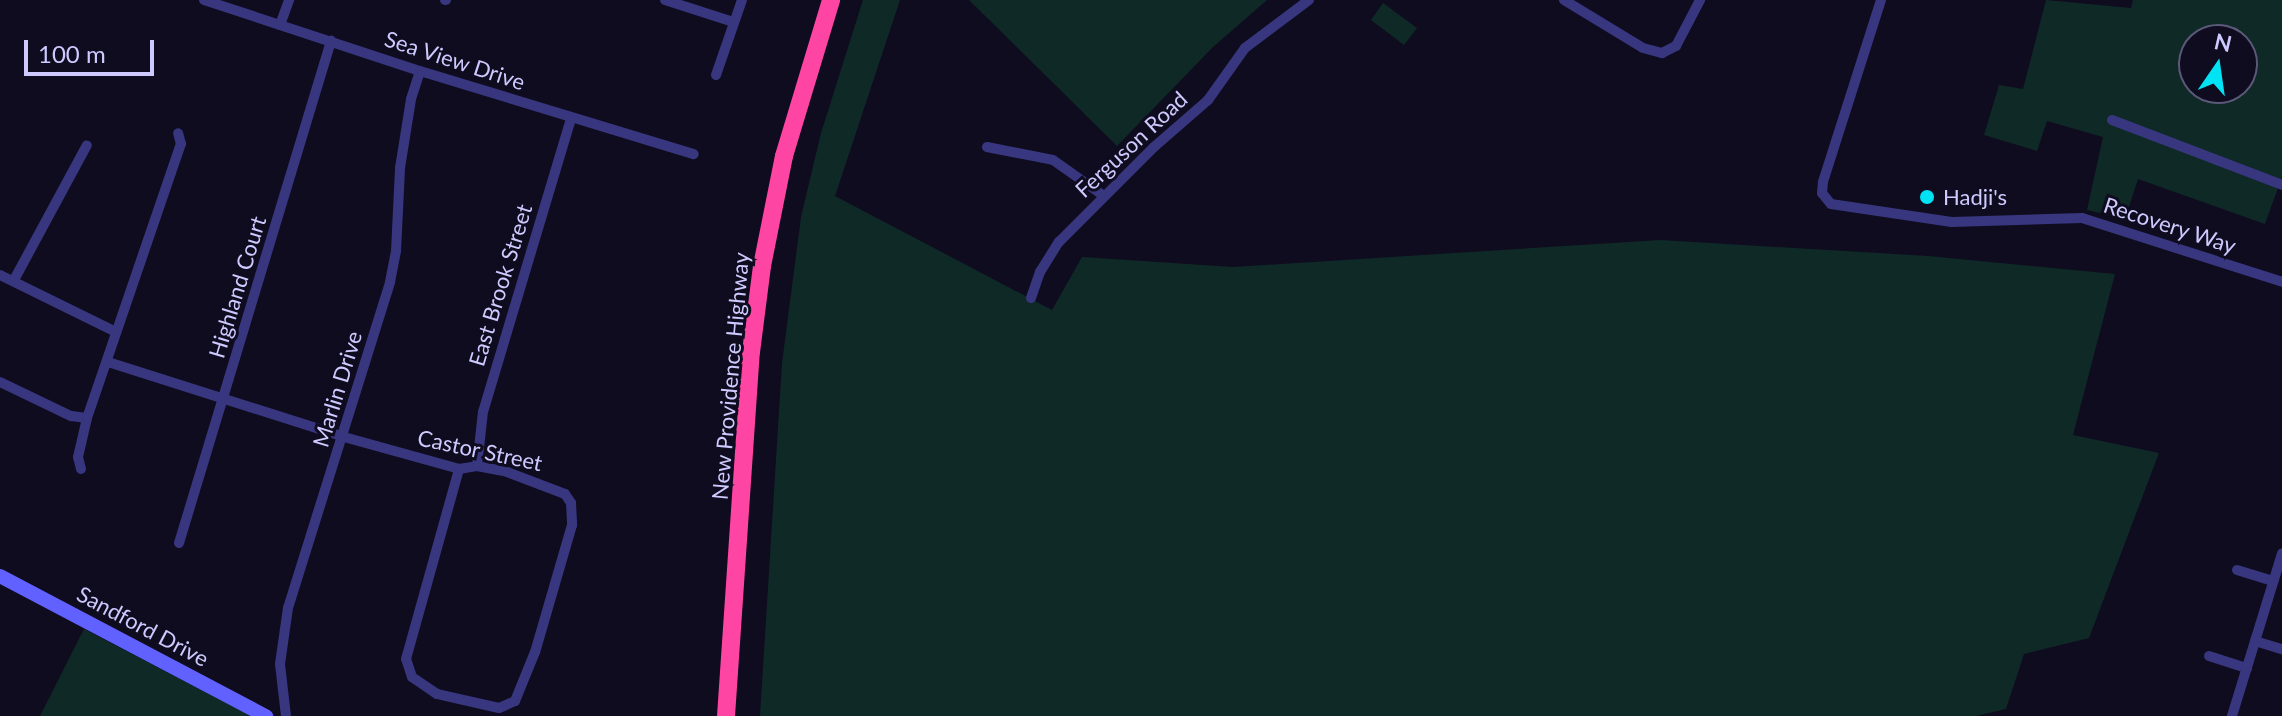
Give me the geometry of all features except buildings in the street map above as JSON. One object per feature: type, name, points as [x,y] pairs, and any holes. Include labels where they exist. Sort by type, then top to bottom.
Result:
[{"type":"highway","name":"New Providence Highway","points":[[726,716],[751,352],[762,266],[784,156],[831,0]]},
{"type":"street","name":"Sea View Drive","points":[[204,0],[420,71],[694,154]]},
{"type":"street","points":[[280,25],[289,0]]},
{"type":"street","points":[[665,0],[733,22]]},
{"type":"street","points":[[716,75],[742,0]]},
{"type":"street","name":"Ferguson Road","points":[[1031,298],[1040,272],[1059,242],[1208,100],[1245,48],[1309,0]]},
{"type":"street","points":[[1564,0],[1643,48],[1662,53],[1676,46],[1700,0]]},
{"type":"street","name":"Recovery Way","points":[[1881,0],[1823,182],[1824,199],[1843,207],[1952,222],[2082,218],[2282,282]]},
{"type":"street","name":"Highland Court","points":[[179,543],[331,41]]},
{"type":"street","name":"Marlin Drive","points":[[286,716],[280,664],[288,608],[390,282],[396,251],[400,168],[411,99],[420,71]]},
{"type":"street","name":"East Brook Street","points":[[477,466],[483,412],[571,118]]},
{"type":"street","points":[[2112,120],[2282,185]]},
{"type":"street","points":[[81,469],[78,457],[87,418],[108,362],[114,331],[181,144],[178,133]]},
{"type":"street","points":[[14,280],[87,145]]},
{"type":"street","points":[[987,147],[1042,155],[1104,196]]},
{"type":"street","points":[[0,275],[114,331]]},
{"type":"street","name":"Castor Street","points":[[108,362],[344,437],[459,469],[477,466],[560,489],[571,503],[572,525],[528,672],[515,701],[499,708],[437,694],[412,677],[409,670],[408,641],[459,469]]},
{"type":"street","points":[[0,382],[71,416],[87,418]]},
{"type":"street","points":[[2232,716],[2281,559]]},
{"type":"street","points":[[2237,570],[2273,581]]},
{"type":"street","name":"Sandford Drive","points":[[0,576],[266,716]]},
{"type":"street","points":[[2255,641],[2282,649]]},
{"type":"street","points":[[2209,656],[2247,668]]},
{"type":"green space","points":[[863,0],[900,0],[835,196],[1052,310],[1082,257],[1233,267],[1660,240],[1928,256],[2115,274],[2073,435],[2159,453],[2089,638],[2024,654],[2006,709],[1976,716],[760,716],[782,363],[801,217],[821,133]]},
{"type":"green space","points":[[969,0],[1267,0],[1213,47],[1117,146]]},
{"type":"green space","points":[[2046,0],[2131,8],[2133,0],[2282,0],[2282,177],[2265,224],[2138,179],[2125,219],[2087,210],[2103,137],[2047,121],[2037,151],[1984,135],[1999,85],[2023,89]]},
{"type":"green space","points":[[1383,3],[1417,28],[1404,45],[1371,20]]},
{"type":"green space","points":[[84,629],[251,716],[40,716]]},
{"type":"place","name":"Hadji's","points":[[1927,197]]}]
